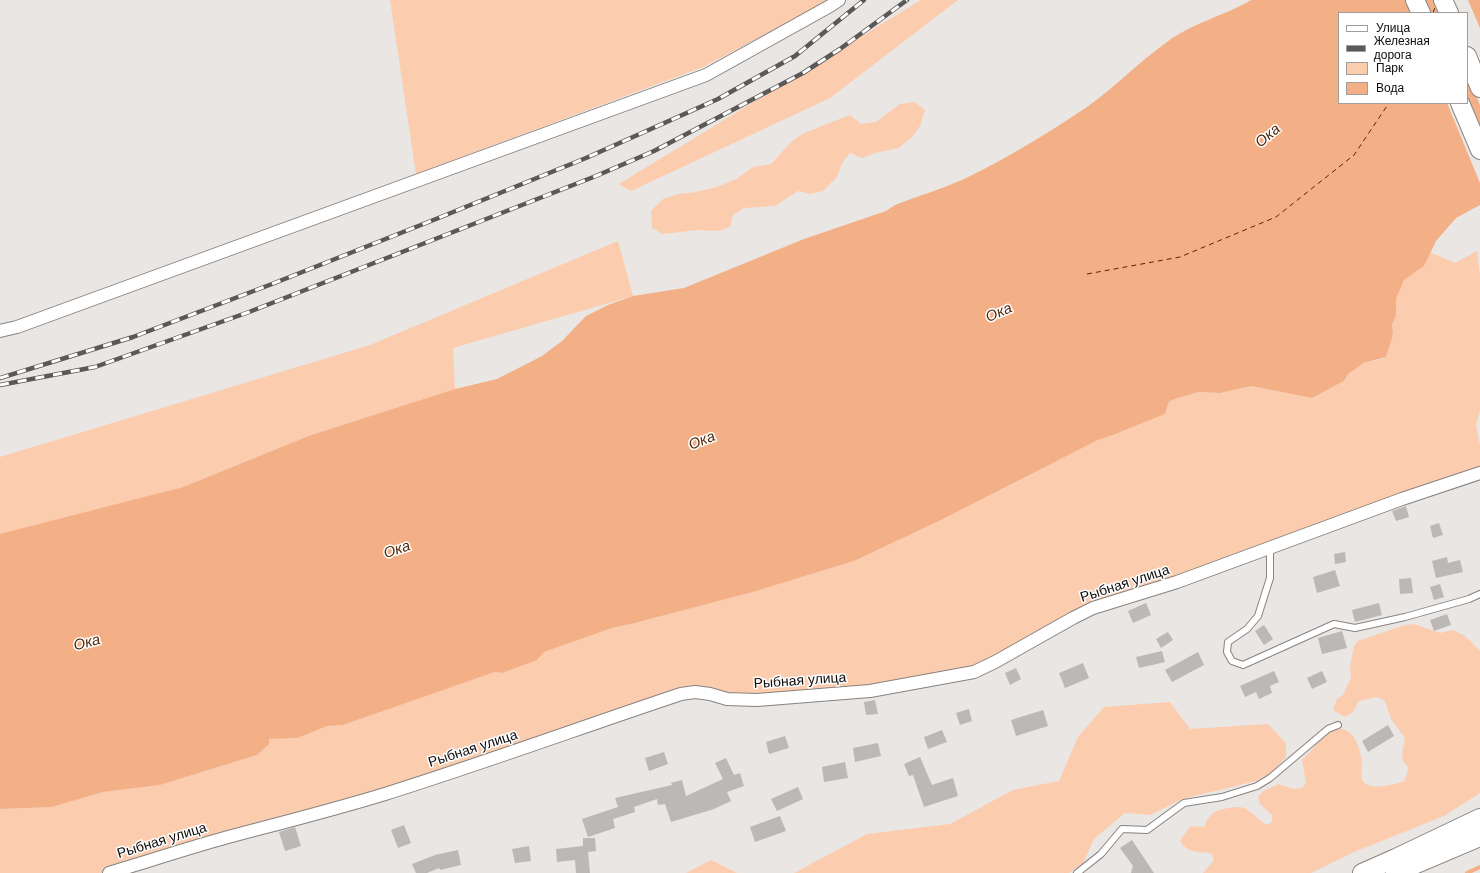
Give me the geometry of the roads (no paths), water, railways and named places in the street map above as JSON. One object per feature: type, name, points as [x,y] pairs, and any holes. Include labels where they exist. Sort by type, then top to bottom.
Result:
[{"type":"main road","points":[[1415,0],[1421,12]]},
{"type":"main road","points":[[1443,0],[1449,12]]},
{"type":"main road","points":[[1468,58],[1480,88]]},
{"type":"main road","points":[[1460,104],[1480,150]]},
{"type":"main road","points":[[1362,873],[1480,818]]},
{"type":"main road","points":[[1394,873],[1480,836]]},
{"type":"street","points":[[0,331],[17,327],[249,243],[706,75],[839,0]]},
{"type":"street","name":"Рыбная улица","points":[[109,873],[226,838],[300,819],[384,794],[506,755],[574,730],[681,694],[695,692],[710,694],[727,699],[757,700],[870,691],[974,672],[1093,608],[1177,582],[1402,499],[1480,473]]},
{"type":"lane","points":[[1270,548],[1270,578],[1258,616],[1247,629],[1228,642],[1227,652],[1232,662],[1243,665],[1334,624],[1355,628],[1441,607],[1469,599],[1480,594]]},
{"type":"lane","points":[[1076,873],[1101,854],[1122,829],[1147,830],[1184,803],[1222,796],[1257,786],[1270,778],[1328,729],[1338,725]]},
{"type":"water","name":"Ока","points":[[1251,0],[1480,0],[1480,205],[1456,218],[1436,241],[1424,266],[1404,280],[1396,299],[1396,316],[1392,325],[1392,338],[1386,357],[1364,363],[1348,374],[1344,381],[1312,398],[1251,386],[1220,393],[1198,392],[1172,400],[1169,402],[1165,414],[1098,440],[939,521],[854,561],[753,592],[612,628],[544,652],[537,660],[502,673],[495,672],[343,725],[327,726],[298,738],[269,739],[269,744],[257,755],[160,785],[103,792],[52,807],[0,809],[0,534],[183,487],[311,435],[455,389],[497,379],[542,356],[562,341],[586,316],[608,305],[633,296],[684,288],[804,239],[886,211],[895,205],[947,186],[980,171],[1027,145],[1087,107],[1177,35]]},
{"type":"waterway","points":[[1467,873],[1480,867]]},
{"type":"railway","points":[[0,378],[133,337],[272,284],[586,158],[718,99],[795,56],[864,0]]},
{"type":"railway","points":[[0,385],[95,367],[249,312],[596,176],[654,151],[803,73],[840,49],[907,0]]}]
